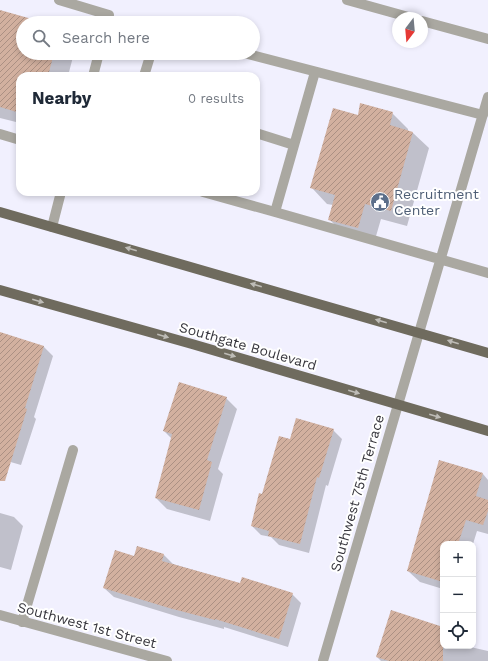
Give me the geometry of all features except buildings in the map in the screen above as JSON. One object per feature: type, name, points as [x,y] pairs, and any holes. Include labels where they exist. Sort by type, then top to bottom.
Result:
[{"type":"main road","points":[[0,212],[488,353]]},
{"type":"main road","name":"Southgate Boulevard","points":[[0,290],[185,342],[488,431]]},
{"type":"street","points":[[59,0],[109,16]]},
{"type":"street","points":[[347,0],[392,12]]},
{"type":"street","points":[[428,23],[488,39]]},
{"type":"street","points":[[260,57],[483,115]]},
{"type":"street","points":[[94,72],[97,60]]},
{"type":"street","points":[[145,72],[149,60]]},
{"type":"street","points":[[275,212],[315,72]]},
{"type":"street","name":"Southwest 75th Terrace","points":[[323,661],[488,98]]},
{"type":"street","points":[[0,134],[16,139]]},
{"type":"street","points":[[260,134],[294,144]]},
{"type":"street","points":[[52,227],[60,196]]},
{"type":"street","points":[[217,196],[488,274]]},
{"type":"street","points":[[22,622],[73,450]]},
{"type":"street","name":"Southwest 1st Street","points":[[0,616],[167,661]]},
{"type":"place","name":"Recruitment Center","points":[[380,202]]}]
